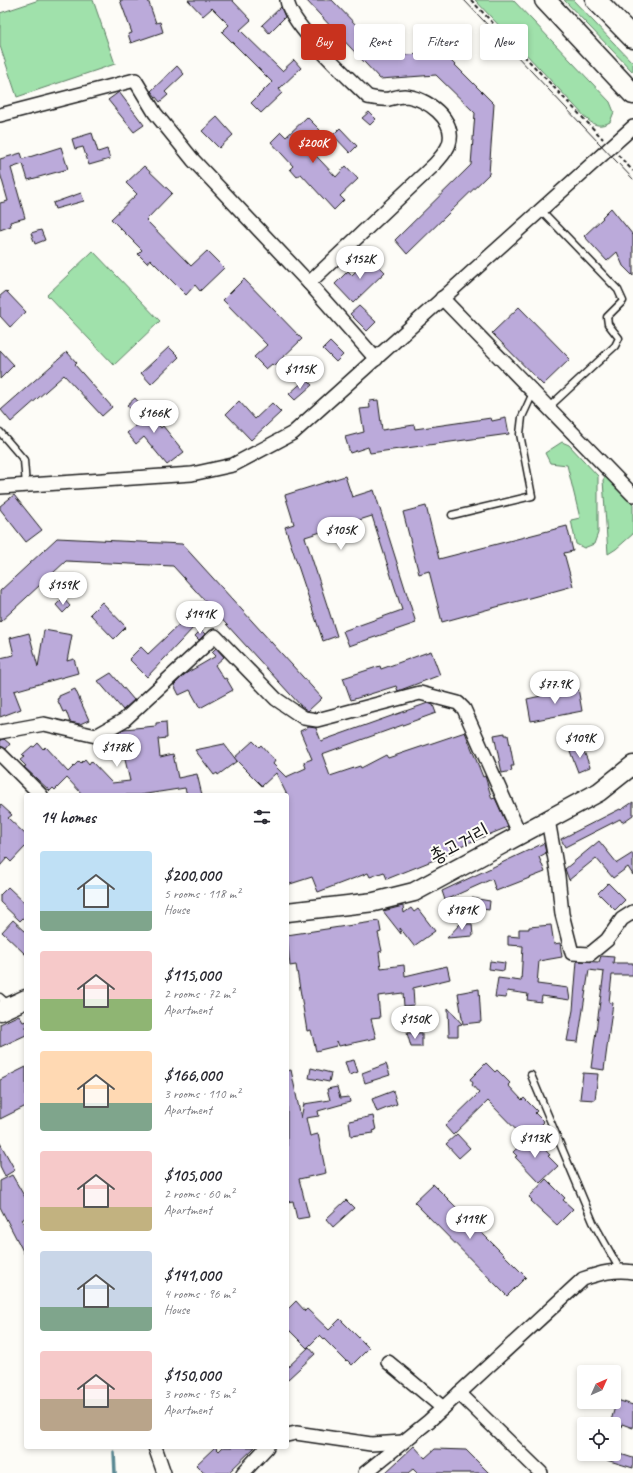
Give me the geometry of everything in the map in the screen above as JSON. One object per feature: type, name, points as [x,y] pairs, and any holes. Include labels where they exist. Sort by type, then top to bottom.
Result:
[{"type":"main road","points":[[545,0],[633,94]]},
{"type":"main road","points":[[596,0],[633,38]]},
{"type":"street","points":[[287,0],[288,6],[298,24],[368,97],[388,99],[403,96],[419,98],[432,106],[445,120],[451,133],[449,146],[435,164],[310,283]]},
{"type":"street","points":[[0,115],[135,80],[155,113],[193,160],[310,283],[376,359]]},
{"type":"street","points":[[0,487],[192,474],[233,465],[293,433],[633,127]]},
{"type":"street","points":[[442,298],[633,495]]},
{"type":"street","points":[[0,732],[44,724],[96,736],[124,720],[215,636],[276,698],[304,718],[317,720],[420,693],[458,703],[464,709],[520,835]]},
{"type":"street","points":[[0,754],[39,793]]},
{"type":"street","name":"총고거리","points":[[289,912],[374,902],[414,892],[599,792],[631,770]]},
{"type":"street","points":[[548,820],[558,876],[562,914],[572,953],[590,954],[607,940],[622,919],[633,912]]},
{"type":"street","points":[[365,1473],[443,1408],[583,1279],[599,1273],[620,1270],[633,1272]]},
{"type":"street","points":[[388,1362],[443,1408]]},
{"type":"street","points":[[459,1393],[541,1473]]},
{"type":"street","points":[[290,1432],[371,1444],[403,1442]]},
{"type":"street","points":[[156,1449],[164,1473]]},
{"type":"street","points":[[243,1473],[265,1449]]},
{"type":"lane","points":[[540,210],[618,290],[623,301],[607,317],[608,324],[619,338],[615,346],[548,408]]},
{"type":"lane","points":[[452,515],[532,496],[520,434],[522,417],[534,393]]},
{"type":"lane","points":[[0,432],[24,460],[26,486]]},
{"type":"lane","points":[[531,1075],[593,1222],[620,1270]]},
{"type":"path","points":[[472,0],[633,171]]},
{"type":"green space","points":[[39,0],[93,0],[115,64],[17,97],[0,46],[0,13]]},
{"type":"green space","points":[[475,0],[513,0],[610,102],[614,112],[610,122],[604,125],[598,125],[593,124],[588,120],[528,56],[528,24],[498,24]]},
{"type":"green space","points":[[564,0],[573,0],[633,63],[633,72]]},
{"type":"green space","points":[[93,251],[160,321],[114,365],[47,295]]},
{"type":"green space","points":[[562,442],[569,445],[598,476],[598,533],[594,544],[584,548],[576,544],[571,520],[580,518],[567,465],[550,463],[545,453]]},
{"type":"green space","points":[[607,477],[633,504],[633,534],[608,554],[603,480]]},
{"type":"building","points":[[120,0],[148,0],[156,23],[160,22],[163,32],[131,43],[128,34],[132,33]]},
{"type":"building","points":[[188,0],[232,0],[251,20],[240,30],[282,71],[294,60],[301,68],[279,89],[282,93],[261,113],[251,103],[272,82],[222,32],[229,25],[212,8],[203,16]]},
{"type":"building","points":[[306,0],[332,0],[355,24],[354,51],[346,43],[346,24],[328,24]]},
{"type":"building","points":[[281,7],[285,17],[269,33],[262,25]]},
{"type":"building","points":[[405,55],[413,55],[413,60],[450,60],[494,104],[489,174],[407,254],[395,240],[471,165],[475,113],[436,75],[380,79],[362,60],[405,60]]},
{"type":"building","points":[[177,66],[184,74],[165,92],[168,95],[160,102],[151,91]]},
{"type":"building","points":[[119,92],[144,125],[134,132],[108,100]]},
{"type":"building","points":[[369,112],[376,119],[370,125],[362,118]]},
{"type":"building","points":[[217,117],[233,135],[219,148],[202,131]]},
{"type":"building","points":[[307,117],[320,130],[305,144],[336,177],[346,166],[358,179],[340,196],[344,200],[334,210],[301,174],[297,177],[290,169],[293,166],[271,142],[281,132],[286,137]]},
{"type":"building","points":[[340,128],[357,146],[350,153],[333,135]]},
{"type":"building","points":[[92,133],[98,152],[107,149],[110,159],[89,165],[83,147],[75,149],[72,139]]},
{"type":"building","points":[[61,147],[68,169],[28,180],[23,164],[11,168],[25,218],[10,222],[11,226],[0,230],[0,203],[8,201],[0,173],[0,159],[21,153],[23,159]]},
{"type":"building","points":[[144,166],[172,193],[146,220],[191,266],[207,251],[224,268],[200,291],[195,285],[186,295],[150,259],[147,263],[138,254],[142,250],[111,219],[137,194],[126,183]]},
{"type":"building","points":[[81,193],[84,201],[55,209],[53,203]]},
{"type":"building","points":[[611,208],[633,235],[633,276],[623,266],[617,252],[607,261],[584,236]]},
{"type":"building","points":[[41,230],[45,240],[35,244],[31,233]]},
{"type":"building","points":[[370,257],[385,272],[353,303],[335,284],[348,271],[352,275]]},
{"type":"building","points":[[244,279],[302,339],[274,366],[272,364],[266,369],[254,357],[267,345],[223,300]]},
{"type":"building","points":[[6,291],[26,312],[10,327],[0,316],[0,296]]},
{"type":"building","points":[[359,306],[376,322],[367,331],[350,314]]},
{"type":"building","points":[[519,307],[570,359],[543,385],[492,333]]},
{"type":"building","points":[[330,342],[343,355],[336,362],[323,349]]},
{"type":"building","points":[[169,347],[179,357],[151,384],[141,373]]},
{"type":"building","points":[[0,350],[14,365],[0,379]]},
{"type":"building","points":[[67,352],[77,363],[75,365],[112,407],[102,416],[64,375],[11,422],[1,410]]},
{"type":"building","points":[[306,379],[312,385],[295,400],[289,394]]},
{"type":"building","points":[[135,398],[161,428],[163,426],[184,452],[167,465],[144,437],[136,444],[127,433],[141,421],[127,405]]},
{"type":"building","points":[[378,400],[382,430],[414,425],[415,429],[491,418],[492,421],[506,418],[509,434],[370,453],[368,447],[350,453],[345,437],[364,432],[360,409],[370,408],[369,401]]},
{"type":"building","points":[[239,401],[255,419],[272,403],[281,412],[251,440],[226,414]]},
{"type":"building","points":[[345,476],[352,497],[374,490],[416,623],[349,646],[343,631],[402,610],[372,516],[305,537],[337,636],[323,641],[285,527],[294,524],[285,495]]},
{"type":"building","points":[[14,495],[42,530],[26,542],[0,509],[0,506]]},
{"type":"building","points":[[426,506],[439,559],[567,526],[573,551],[564,553],[573,586],[442,622],[429,571],[419,574],[403,512]]},
{"type":"building","points":[[57,538],[182,544],[322,698],[308,711],[301,706],[173,566],[66,561],[0,622],[0,591]]},
{"type":"building","points":[[63,598],[70,606],[63,613],[56,605]]},
{"type":"building","points":[[102,602],[126,627],[114,639],[90,614]]},
{"type":"building","points":[[187,617],[195,626],[147,677],[129,659],[141,647],[148,654]]},
{"type":"building","points":[[44,630],[72,635],[67,661],[74,659],[78,673],[14,691],[21,709],[0,717],[0,658],[14,655],[10,638],[29,633],[38,667]]},
{"type":"building","points":[[201,630],[205,634],[199,640],[195,636]]},
{"type":"building","points":[[216,648],[224,657],[215,665],[224,679],[226,678],[233,690],[200,708],[190,690],[179,695],[174,685],[185,674],[216,656],[212,652]]},
{"type":"building","points":[[431,651],[440,675],[398,691],[396,686],[351,700],[343,678],[380,666],[381,669]]},
{"type":"building","points":[[111,673],[134,700],[123,710],[98,681]]},
{"type":"building","points":[[578,688],[582,711],[531,721],[527,699]]},
{"type":"building","points":[[75,689],[89,720],[80,724],[70,722],[66,711],[63,712],[57,699],[59,696]]},
{"type":"building","points":[[428,703],[433,705],[436,713],[322,754],[330,776],[360,766],[361,768],[386,755],[388,758],[465,732],[483,777],[485,776],[492,799],[495,798],[508,827],[453,849],[454,852],[387,879],[384,872],[370,877],[368,873],[318,892],[312,877],[289,884],[289,793],[286,793],[276,773],[262,786],[234,758],[253,741],[259,747],[261,745],[275,761],[273,764],[286,777],[306,768],[304,762],[312,759],[300,731],[309,727],[316,728],[321,741]]},
{"type":"building","points":[[166,722],[167,738],[158,739],[160,757],[173,754],[178,778],[197,774],[202,793],[186,793],[185,788],[153,793],[81,793],[67,778],[55,790],[53,788],[50,791],[24,767],[26,766],[20,760],[24,757],[22,755],[38,743],[43,749],[45,747],[68,772],[79,761],[81,763],[85,759],[89,764],[91,761],[112,783],[130,781],[123,751],[115,751],[113,736],[124,729],[156,726],[156,723]]},
{"type":"building","points":[[505,733],[505,735],[508,735],[514,766],[511,766],[512,771],[502,773],[494,735]]},
{"type":"building","points":[[4,739],[10,744],[6,749],[0,746],[0,740]]},
{"type":"building","points":[[224,744],[237,761],[218,775],[217,773],[214,775],[195,750]]},
{"type":"building","points":[[582,746],[590,767],[578,772],[570,751]]},
{"type":"building","points":[[633,802],[633,815],[626,820],[622,822],[620,819],[565,847],[561,839],[620,809],[621,810]]},
{"type":"building","points":[[0,804],[12,815],[8,818],[24,833],[24,848],[11,862],[7,858],[0,866]]},
{"type":"building","points":[[599,841],[617,863],[633,853],[633,875],[628,867],[613,878],[596,858],[569,880],[565,869]]},
{"type":"building","points":[[544,843],[546,853],[539,857],[545,872],[496,891],[492,879],[445,900],[442,891]]},
{"type":"building","points":[[608,883],[625,900],[615,910],[598,893]]},
{"type":"building","points":[[8,887],[24,902],[24,917],[20,921],[0,902],[0,895]]},
{"type":"building","points":[[472,898],[490,901],[489,910],[470,907]]},
{"type":"building","points":[[403,906],[404,913],[411,908],[414,912],[418,909],[435,931],[414,946],[400,928],[401,934],[383,911]]},
{"type":"building","points":[[13,920],[24,930],[24,953],[2,932]]},
{"type":"building","points":[[379,921],[381,932],[378,933],[382,951],[379,952],[381,968],[404,965],[405,976],[447,966],[450,979],[413,988],[414,1005],[404,1006],[403,993],[378,996],[380,1018],[371,1019],[376,1038],[339,1046],[337,1041],[336,1046],[316,1051],[311,1030],[307,1031],[296,965],[290,966],[289,935]]},
{"type":"building","points":[[460,924],[472,924],[473,936],[447,938]]},
{"type":"building","points":[[551,925],[554,944],[560,943],[562,957],[539,961],[537,984],[568,988],[570,1000],[542,996],[541,1002],[527,1000],[528,994],[507,991],[506,998],[495,997],[498,978],[521,981],[523,946],[508,945],[508,936],[519,937],[519,929],[529,929],[529,927]]},
{"type":"building","points":[[601,956],[614,957],[613,963],[633,963],[633,975],[612,975],[609,1002],[613,1003],[604,1070],[591,1068],[604,972],[589,970],[578,1042],[567,1041],[573,1010],[577,961],[599,962]]},
{"type":"building","points":[[490,961],[505,963],[504,971],[489,969]]},
{"type":"building","points":[[479,989],[481,1022],[463,1024],[458,993]]},
{"type":"building","points":[[448,1008],[462,1024],[458,1025],[458,1036],[449,1036]]},
{"type":"building","points":[[19,1015],[24,1022],[24,1036],[0,1047],[0,1024]]},
{"type":"building","points":[[407,1033],[422,1033],[422,1047],[411,1047]]},
{"type":"building","points":[[354,1060],[358,1072],[349,1075],[345,1062]]},
{"type":"building","points":[[486,1063],[495,1072],[497,1070],[510,1083],[508,1085],[522,1100],[524,1098],[537,1111],[535,1113],[544,1122],[526,1140],[488,1101],[453,1135],[445,1126],[479,1093],[472,1085],[473,1083],[470,1079]]},
{"type":"building","points":[[386,1064],[390,1075],[365,1083],[362,1073]]},
{"type":"building","points":[[24,1068],[24,1107],[0,1119],[0,1080]]},
{"type":"building","points":[[311,1068],[331,1073],[329,1082],[309,1078]]},
{"type":"building","points":[[289,1070],[291,1070],[301,1118],[304,1104],[330,1100],[327,1089],[337,1087],[340,1098],[349,1097],[350,1102],[318,1111],[319,1116],[306,1118],[310,1136],[318,1134],[326,1173],[299,1179],[309,1217],[297,1219],[293,1201],[289,1202]]},
{"type":"building","points":[[583,1073],[598,1074],[595,1100],[580,1099]]},
{"type":"building","points":[[393,1091],[397,1104],[377,1112],[372,1099]]},
{"type":"building","points":[[373,1116],[376,1130],[373,1131],[374,1133],[351,1136],[349,1121]]},
{"type":"building","points":[[457,1134],[470,1148],[459,1158],[446,1144]]},
{"type":"building","points":[[531,1135],[558,1166],[540,1183],[515,1157],[517,1156],[513,1152]]},
{"type":"building","points":[[0,1143],[15,1170],[5,1176],[0,1166]]},
{"type":"building","points":[[12,1175],[24,1196],[24,1218],[22,1220],[24,1224],[24,1253],[0,1207],[0,1181]]},
{"type":"building","points":[[546,1179],[565,1198],[563,1200],[573,1209],[557,1225],[531,1201],[532,1200],[529,1197]]},
{"type":"building","points":[[433,1184],[526,1277],[507,1296],[414,1202]]},
{"type":"building","points":[[346,1200],[354,1208],[333,1227],[326,1219]]},
{"type":"building","points":[[296,1301],[305,1311],[307,1309],[329,1330],[340,1319],[369,1348],[352,1365],[320,1335],[307,1348],[289,1330],[289,1308]]},
{"type":"building","points":[[309,1347],[315,1354],[289,1378],[289,1366]]},
{"type":"building","points":[[621,1401],[633,1405],[633,1428],[622,1424],[621,1427],[621,1417],[612,1417],[614,1409],[621,1409]]},
{"type":"building","points":[[414,1446],[425,1458],[435,1449],[466,1450],[489,1473],[417,1473],[413,1469],[408,1473],[385,1473]]},
{"type":"building","points":[[213,1449],[217,1449],[219,1451],[221,1449],[253,1449],[228,1473],[204,1473],[196,1465]]},
{"type":"building","points":[[621,1454],[633,1458],[633,1468],[610,1461],[621,1461]]},
{"type":"waterway","points":[[114,1452],[115,1473]]},
{"type":"tram line","points":[[464,0],[633,179]]}]
